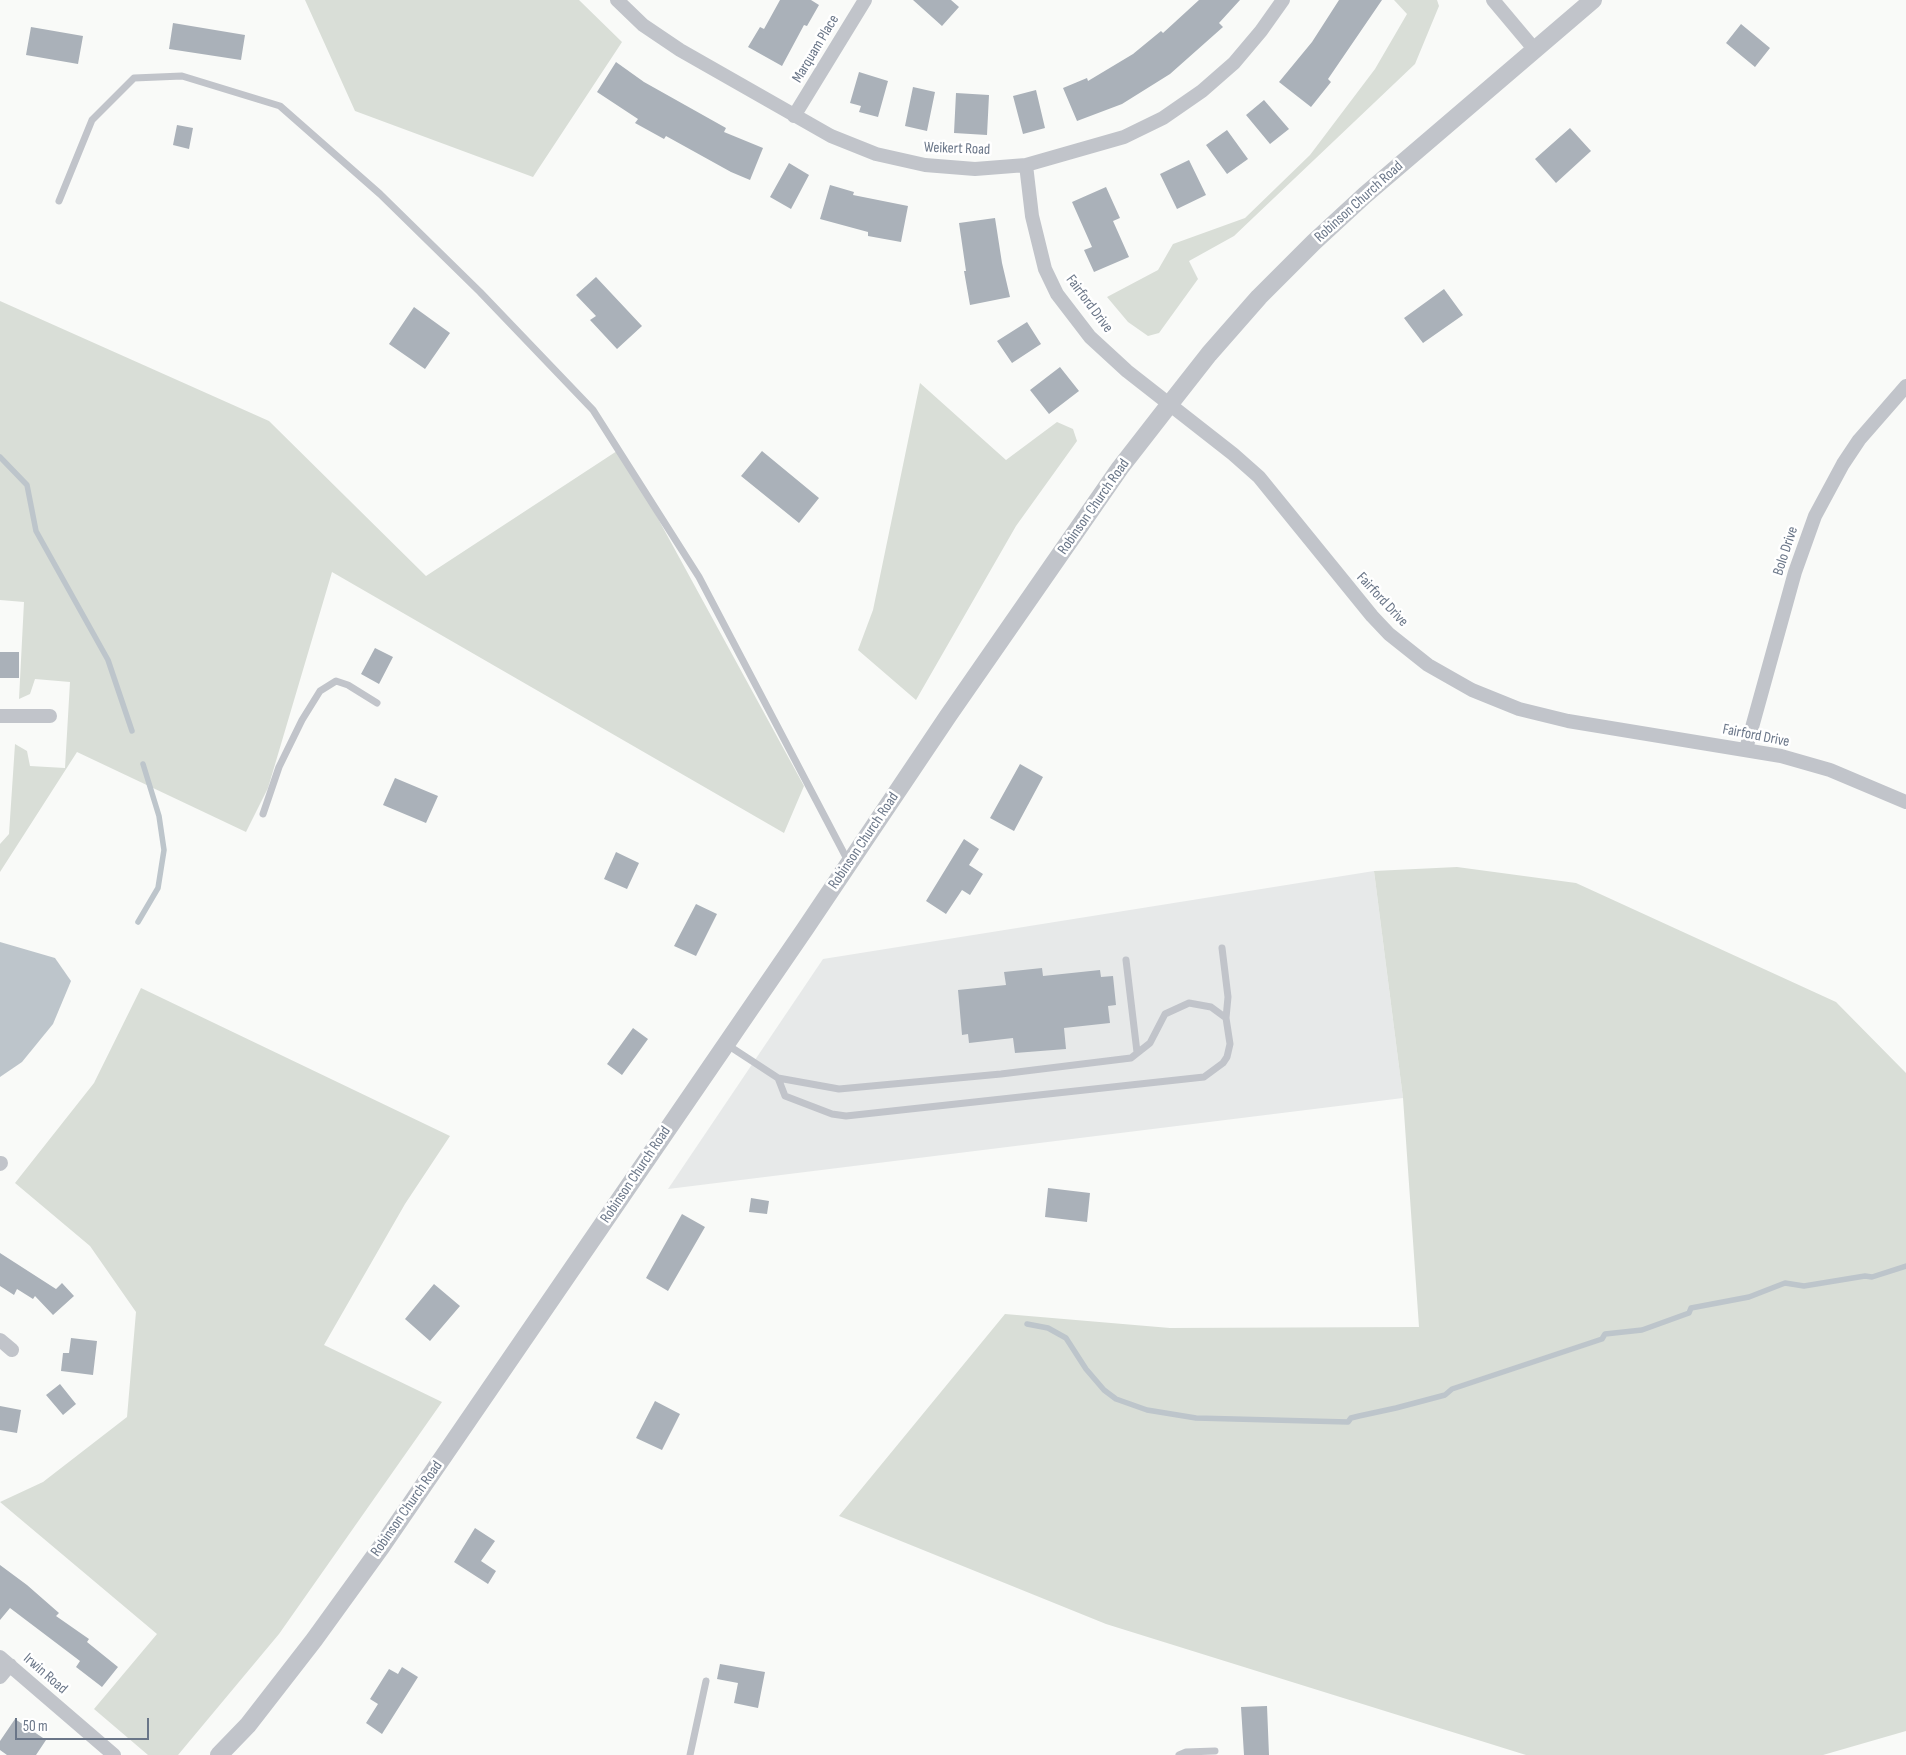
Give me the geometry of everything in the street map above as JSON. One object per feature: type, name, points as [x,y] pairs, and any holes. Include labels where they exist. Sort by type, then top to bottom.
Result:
[{"type":"street","name":"Weikert Road","points":[[617,0],[643,25],[680,50],[831,136],[876,154],[925,166],[975,168],[1026,165],[1124,137],[1164,118],[1202,91],[1234,63],[1262,31],[1283,0]]},
{"type":"street","name":"Marquam Place","points":[[794,116],[865,0]]},
{"type":"street","points":[[1493,0],[1535,50]]},
{"type":"street","name":"Robinson Church Road","points":[[219,1755],[248,1725],[314,1640],[382,1546],[850,863],[948,716],[1120,468],[1169,405],[1209,354],[1253,304],[1314,242],[1365,195],[1593,0]]},
{"type":"street","name":"Fairford Drive","points":[[1026,165],[1037,242],[1045,269],[1057,294],[1090,337],[1169,405],[1233,454],[1259,477],[1372,616],[1408,650],[1450,678],[1495,701],[1543,716],[1781,756],[1830,770],[1906,802]]},
{"type":"street","name":"Bolo Drive","points":[[1746,750],[1795,572],[1815,516],[1843,464],[1859,440],[1906,386]]},
{"type":"street","points":[[0,716],[50,716]]},
{"type":"street","points":[[0,1340],[12,1350]]},
{"type":"street","points":[[0,1677],[5,1661]]},
{"type":"street","name":"Irwin Road","points":[[5,1661],[114,1755]]},
{"type":"lane","points":[[59,201],[92,120],[134,78],[182,76],[280,106],[380,194],[480,292],[593,410],[699,577],[850,863]]},
{"type":"lane","points":[[262,814],[279,767],[302,720],[320,691],[336,681],[348,685],[377,703]]},
{"type":"lane","points":[[778,1078],[785,1096],[832,1114],[846,1116],[1204,1077],[1216,1070],[1227,1057],[1230,1044],[1226,1018],[1228,997],[1222,948]]},
{"type":"lane","points":[[1126,960],[1138,1052]]},
{"type":"lane","points":[[726,1044],[778,1078],[821,1087],[852,1089],[1132,1058],[1150,1043],[1165,1014],[1181,1005],[1189,1003],[1211,1007],[1226,1018]]},
{"type":"lane","points":[[690,1755],[706,1681]]},
{"type":"lane","points":[[1179,1755],[1186,1752],[1215,1751]]},
{"type":"shaded area","points":[[305,0],[579,0],[622,42],[533,177],[355,111]]},
{"type":"shaded area","points":[[1394,0],[1437,0],[1439,6],[1415,64],[1234,236],[1189,261],[1198,279],[1159,333],[1148,336],[1128,322],[1107,297],[1158,270],[1173,244],[1245,218],[1310,155],[1375,69],[1407,14]]},
{"type":"shaded area","points":[[0,301],[269,421],[426,576],[620,449],[804,786],[784,833],[332,572],[268,788],[246,832],[77,752],[0,872],[0,844],[9,834],[15,744],[27,751],[30,766],[65,768],[70,682],[35,679],[30,694],[19,699],[24,602],[0,600]]},
{"type":"shaded area","points":[[920,383],[1006,460],[1057,422],[1073,429],[1077,441],[1016,526],[916,700],[858,650],[873,610]]},
{"type":"shaded area","points":[[1457,867],[1576,883],[1836,1002],[1906,1073],[1906,1731],[1823,1755],[1526,1755],[1106,1624],[839,1516],[1005,1314],[1170,1328],[1419,1327],[1403,1098],[1374,871]]},
{"type":"shaded area","points":[[1374,871],[1403,1098],[668,1189],[823,959]]},
{"type":"shaded area","points":[[0,942],[55,958],[71,981],[53,1024],[22,1062],[0,1077]]},
{"type":"shaded area","points":[[141,988],[450,1136],[405,1204],[324,1345],[442,1402],[279,1634],[178,1755],[148,1755],[94,1709],[157,1634],[0,1502],[43,1482],[127,1417],[136,1312],[90,1246],[15,1183],[94,1083]]},
{"type":"building","points":[[780,0],[811,0],[819,5],[807,26],[804,25],[782,66],[748,47],[760,27],[764,29]]},
{"type":"building","points":[[913,0],[951,0],[959,7],[942,26]]},
{"type":"building","points":[[1199,0],[1240,0],[1219,23],[1223,27],[1170,74],[1122,104],[1077,121],[1063,88],[1087,78],[1088,81],[1133,54],[1161,31],[1163,33]]},
{"type":"building","points":[[1339,0],[1382,0],[1328,79],[1331,82],[1311,107],[1279,82],[1312,42]]},
{"type":"building","points":[[173,23],[245,35],[241,60],[169,49]]},
{"type":"building","points":[[1741,24],[1770,48],[1755,67],[1726,43]]},
{"type":"building","points":[[31,27],[83,36],[78,64],[26,55]]},
{"type":"building","points":[[616,62],[644,82],[726,128],[724,132],[763,148],[750,180],[731,172],[666,136],[664,139],[635,123],[638,119],[597,92]]},
{"type":"building","points":[[859,72],[888,81],[878,117],[859,112],[861,106],[850,103]]},
{"type":"building","points":[[913,87],[935,92],[927,131],[905,126]]},
{"type":"building","points":[[1036,90],[1045,128],[1023,134],[1013,96]]},
{"type":"building","points":[[956,93],[989,95],[987,135],[954,133]]},
{"type":"building","points":[[1264,100],[1289,129],[1270,144],[1246,115]]},
{"type":"building","points":[[177,125],[193,128],[189,149],[173,145]]},
{"type":"building","points":[[1570,128],[1591,151],[1556,183],[1535,159]]},
{"type":"building","points":[[1227,130],[1248,159],[1227,174],[1206,145]]},
{"type":"building","points":[[1189,160],[1206,195],[1177,209],[1160,174]]},
{"type":"building","points":[[789,163],[809,175],[791,209],[770,197]]},
{"type":"building","points":[[830,185],[854,192],[853,195],[908,206],[901,242],[868,236],[868,232],[820,219]]},
{"type":"building","points":[[1106,187],[1120,218],[1113,221],[1129,257],[1094,272],[1084,250],[1092,247],[1072,202]]},
{"type":"building","points":[[995,218],[1002,263],[1010,297],[970,305],[959,223]]},
{"type":"building","points":[[596,277],[642,326],[617,349],[590,320],[596,316],[576,295]]},
{"type":"building","points":[[1444,289],[1463,315],[1423,343],[1404,318]]},
{"type":"building","points":[[414,307],[450,333],[425,369],[389,344]]},
{"type":"building","points":[[1027,322],[1041,344],[1012,363],[997,341]]},
{"type":"building","points":[[1060,367],[1079,391],[1049,414],[1030,390]]},
{"type":"building","points":[[762,451],[819,498],[799,523],[741,476]]},
{"type":"building","points":[[375,648],[393,657],[379,684],[361,674]]},
{"type":"building","points":[[0,652],[19,652],[19,678],[0,678]]},
{"type":"building","points":[[1020,764],[1043,777],[1014,831],[990,818]]},
{"type":"building","points":[[395,778],[438,796],[426,823],[383,805]]},
{"type":"building","points":[[964,839],[979,849],[969,865],[983,874],[970,895],[962,890],[946,914],[926,901]]},
{"type":"building","points":[[616,852],[639,863],[627,889],[604,879]]},
{"type":"building","points":[[696,904],[717,914],[696,956],[674,946]]},
{"type":"building","points":[[1042,968],[1043,976],[1100,970],[1101,977],[1113,976],[1116,1005],[1108,1006],[1110,1023],[1064,1028],[1066,1049],[1015,1053],[1013,1038],[969,1043],[968,1034],[962,1035],[958,990],[1006,985],[1004,972]]},
{"type":"building","points":[[633,1028],[648,1039],[622,1075],[607,1064]]},
{"type":"building","points":[[1048,1188],[1090,1193],[1087,1222],[1045,1217]]},
{"type":"building","points":[[751,1198],[769,1201],[767,1214],[749,1212]]},
{"type":"building","points":[[682,1214],[705,1227],[668,1291],[646,1278]]},
{"type":"building","points":[[0,1253],[56,1289],[62,1283],[74,1296],[53,1315],[35,1296],[33,1299],[17,1289],[14,1295],[0,1286]]},
{"type":"building","points":[[434,1284],[460,1306],[430,1341],[405,1319]]},
{"type":"building","points":[[71,1338],[97,1341],[93,1375],[61,1371],[63,1353],[69,1353]]},
{"type":"building","points":[[60,1384],[76,1404],[63,1415],[46,1395]]},
{"type":"building","points":[[655,1401],[680,1414],[662,1450],[636,1438]]},
{"type":"building","points":[[0,1406],[21,1410],[17,1433],[0,1430]]},
{"type":"building","points":[[475,1528],[495,1541],[481,1561],[496,1571],[488,1584],[454,1562]]},
{"type":"building","points":[[0,1565],[27,1585],[59,1613],[56,1616],[89,1639],[87,1642],[118,1667],[102,1687],[76,1667],[80,1661],[10,1608],[0,1620]]},
{"type":"building","points":[[720,1664],[765,1672],[758,1708],[734,1703],[738,1683],[717,1679]]},
{"type":"building","points":[[402,1667],[418,1677],[382,1734],[366,1723],[378,1704],[370,1699],[389,1669],[398,1674]]},
{"type":"building","points":[[1267,1706],[1269,1755],[1244,1755],[1241,1707]]},
{"type":"building","points":[[15,1719],[46,1740],[36,1755],[7,1755],[0,1750],[0,1741]]},
{"type":"waterway","points":[[0,457],[27,485],[36,531],[108,660],[132,731]]},
{"type":"waterway","points":[[138,922],[158,888],[164,850],[159,816],[143,764]]},
{"type":"waterway","points":[[1027,1324],[1048,1328],[1066,1338],[1086,1369],[1104,1390],[1116,1399],[1147,1410],[1196,1418],[1348,1422],[1351,1418],[1445,1395],[1452,1389],[1602,1339],[1605,1334],[1642,1330],[1689,1313],[1691,1308],[1749,1297],[1785,1283],[1804,1286],[1865,1276],[1872,1277],[1906,1266]]}]
